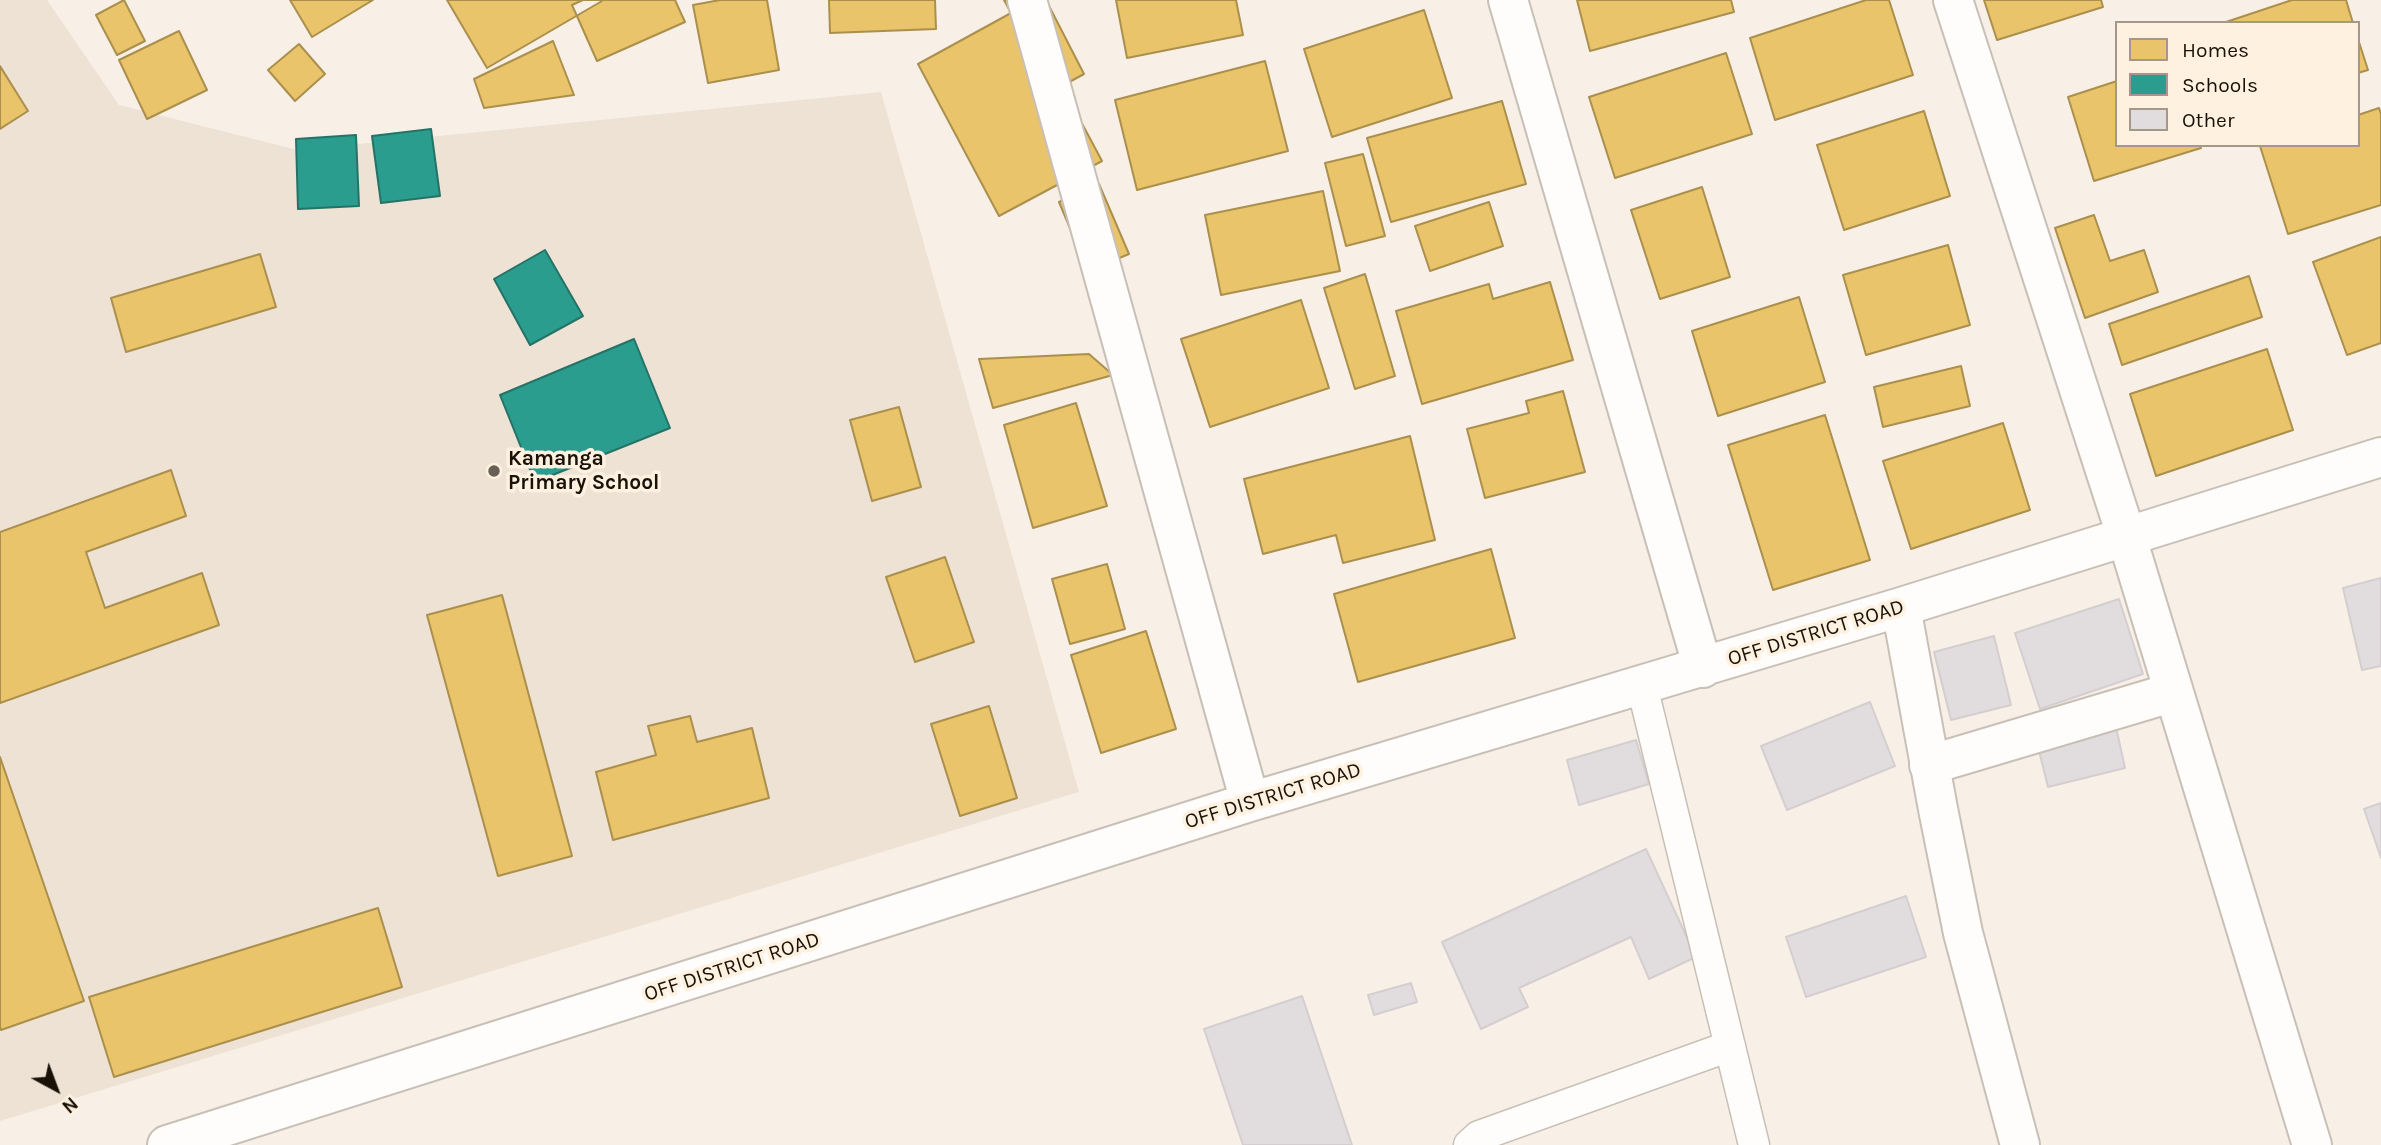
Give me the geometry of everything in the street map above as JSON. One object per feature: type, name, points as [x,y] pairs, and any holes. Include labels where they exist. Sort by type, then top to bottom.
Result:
[{"type":"street","points":[[1027,0],[1250,802]]},
{"type":"street","points":[[1508,0],[1703,668]]},
{"type":"street","points":[[1953,0],[2127,538],[2312,1145]]},
{"type":"street","name":"OFF DISTRICT ROAD","points":[[167,1145],[1250,802],[1703,668],[2381,457]]},
{"type":"street","points":[[1901,607],[1963,933],[2020,1145]]},
{"type":"street","points":[[1929,765],[2174,692]]},
{"type":"lane","points":[[1642,686],[1755,1145]]},
{"type":"lane","points":[[1469,1145],[1479,1136],[1730,1046]]},
{"type":"shaded area","name":"Kamanga Primary School","points":[[0,0],[47,0],[119,105],[298,150],[881,92],[1079,792],[0,1121]]},
{"type":"building: Homes","points":[[124,0],[145,41],[117,55],[96,15]]},
{"type":"building: Homes","points":[[290,0],[373,0],[312,37]]},
{"type":"building: Homes","points":[[447,0],[601,0],[602,1],[487,68]]},
{"type":"building: Homes","points":[[583,0],[675,0],[685,22],[597,61],[572,5]]},
{"type":"building: Homes","points":[[720,0],[767,0],[779,70],[708,83],[693,5]]},
{"type":"building: Homes","points":[[829,0],[935,0],[936,29],[830,33]]},
{"type":"building: Homes","points":[[1004,0],[1046,0],[1084,74],[1062,86],[1102,161],[999,216],[918,64],[1011,13]]},
{"type":"building: Homes","points":[[1116,0],[1236,0],[1243,35],[1127,58]]},
{"type":"building: Homes","points":[[1577,0],[1731,0],[1734,12],[1590,51]]},
{"type":"building: Homes","points":[[1866,0],[1889,0],[1913,75],[1775,120],[1750,38]]},
{"type":"building: Homes","points":[[1984,0],[2101,0],[2103,7],[1997,40]]},
{"type":"building: Homes","points":[[2292,0],[2346,0],[2352,21],[2229,21]]},
{"type":"building: Homes","points":[[1424,10],[1452,98],[1332,137],[1304,49]]},
{"type":"building: Homes","points":[[179,31],[207,90],[147,119],[119,60]]},
{"type":"building: Homes","points":[[553,41],[574,95],[484,108],[474,79]]},
{"type":"building: Homes","points":[[299,44],[325,74],[295,101],[268,70]]},
{"type":"building: Homes","points":[[2360,45],[2368,70],[2360,72]]},
{"type":"building: Homes","points":[[1726,53],[1752,134],[1615,178],[1589,97]]},
{"type":"building: Homes","points":[[1265,61],[1288,151],[1137,190],[1115,100]]},
{"type":"building: Homes","points":[[0,66],[28,111],[0,129]]},
{"type":"building: Homes","points":[[2115,82],[2115,147],[2201,148],[2094,181],[2068,97]]},
{"type":"building: Homes","points":[[1502,101],[1526,184],[1391,222],[1367,138]]},
{"type":"building: Homes","points":[[2379,108],[2381,114],[2381,205],[2288,234],[2260,147],[2360,147],[2360,114]]},
{"type":"building: Homes","points":[[1924,111],[1950,196],[1844,230],[1817,145]]},
{"type":"building: Homes","points":[[1363,154],[1385,236],[1346,246],[1325,163]]},
{"type":"building: Homes","points":[[1099,184],[1129,254],[1088,271],[1059,202]]},
{"type":"building: Homes","points":[[1702,187],[1730,277],[1660,299],[1631,210]]},
{"type":"building: Homes","points":[[1323,191],[1340,271],[1221,295],[1205,215]]},
{"type":"building: Homes","points":[[1489,202],[1503,246],[1430,271],[1415,226]]},
{"type":"building: Homes","points":[[2094,215],[2110,261],[2144,250],[2158,292],[2085,318],[2055,228]]},
{"type":"building: Homes","points":[[2381,237],[2381,343],[2347,355],[2313,262]]},
{"type":"building: Homes","points":[[1948,245],[1970,325],[1866,355],[1843,275]]},
{"type":"building: Homes","points":[[260,254],[276,307],[126,352],[111,298]]},
{"type":"building: Homes","points":[[1365,274],[1395,376],[1355,389],[1324,288]]},
{"type":"building: Homes","points":[[2249,276],[2262,317],[2122,365],[2109,324]]},
{"type":"building: Homes","points":[[1550,282],[1573,360],[1422,404],[1396,311],[1489,284],[1493,299]]},
{"type":"building: Homes","points":[[1799,297],[1825,382],[1718,416],[1692,331]]},
{"type":"building: Homes","points":[[1301,300],[1329,388],[1210,427],[1181,339]]},
{"type":"building: Homes","points":[[2267,349],[2293,430],[2156,476],[2130,394]]},
{"type":"building: Homes","points":[[1089,354],[1113,375],[993,408],[979,359]]},
{"type":"building: Homes","points":[[1961,366],[1970,406],[1883,427],[1874,387]]},
{"type":"building: Homes","points":[[1563,391],[1585,472],[1485,498],[1467,429],[1529,413],[1526,401]]},
{"type":"building: Homes","points":[[1076,403],[1107,506],[1033,528],[1004,425]]},
{"type":"building: Homes","points":[[899,407],[921,487],[872,501],[850,420]]},
{"type":"building: Homes","points":[[1825,415],[1870,560],[1773,590],[1728,445]]},
{"type":"building: Homes","points":[[2003,423],[2030,510],[1911,549],[1883,461]]},
{"type":"building: Homes","points":[[1410,436],[1435,540],[1343,563],[1336,535],[1263,554],[1244,479]]},
{"type":"building: Homes","points":[[171,470],[186,516],[86,552],[105,608],[202,573],[219,625],[0,703],[0,532]]},
{"type":"building: Homes","points":[[1491,549],[1515,638],[1358,682],[1334,594]]},
{"type":"building: Homes","points":[[945,557],[974,642],[915,662],[886,577]]},
{"type":"building: Homes","points":[[1107,564],[1125,629],[1070,644],[1052,579]]},
{"type":"building: Homes","points":[[502,595],[572,856],[498,876],[427,615]]},
{"type":"building: Homes","points":[[1146,631],[1176,729],[1101,753],[1071,655]]},
{"type":"building: Homes","points":[[989,706],[1017,798],[960,816],[931,724]]},
{"type":"building: Homes","points":[[690,716],[697,742],[752,728],[769,798],[613,840],[596,772],[656,755],[648,726]]},
{"type":"building: Homes","points":[[0,757],[84,1001],[1,1030],[0,1027]]},
{"type":"building: Homes","points":[[378,908],[402,987],[114,1077],[89,997]]},
{"type":"building: Schools","points":[[431,129],[440,196],[381,203],[372,136]]},
{"type":"building: Schools","points":[[356,135],[359,206],[298,209],[296,139]]},
{"type":"building: Schools","points":[[545,250],[583,316],[530,345],[494,279]]},
{"type":"building: Schools","points":[[634,339],[670,428],[535,482],[500,395]]},
{"type":"building: Other","points":[[2381,578],[2381,666],[2362,670],[2343,588]]},
{"type":"building: Other","points":[[2119,599],[2143,674],[2040,709],[2015,633]]},
{"type":"building: Other","points":[[1994,636],[2011,705],[1951,720],[1934,652]]},
{"type":"building: Other","points":[[1870,702],[1895,766],[1787,810],[1761,746]]},
{"type":"building: Other","points":[[2116,727],[2125,768],[2048,787],[2038,747]]},
{"type":"building: Other","points":[[1636,740],[1649,784],[1579,805],[1567,760]]},
{"type":"building: Other","points":[[2381,803],[2381,858],[2364,809]]},
{"type":"building: Other","points":[[1646,849],[1696,957],[1649,979],[1631,937],[1519,988],[1528,1007],[1481,1029],[1442,942]]},
{"type":"building: Other","points":[[1906,896],[1926,957],[1806,997],[1786,937]]},
{"type":"building: Other","points":[[1411,983],[1417,1002],[1374,1015],[1368,995]]},
{"type":"building: Other","points":[[1302,996],[1352,1145],[1243,1145],[1204,1029]]},
{"type":"place","name":"Kamanga Primary School","points":[[494,471]]}]
